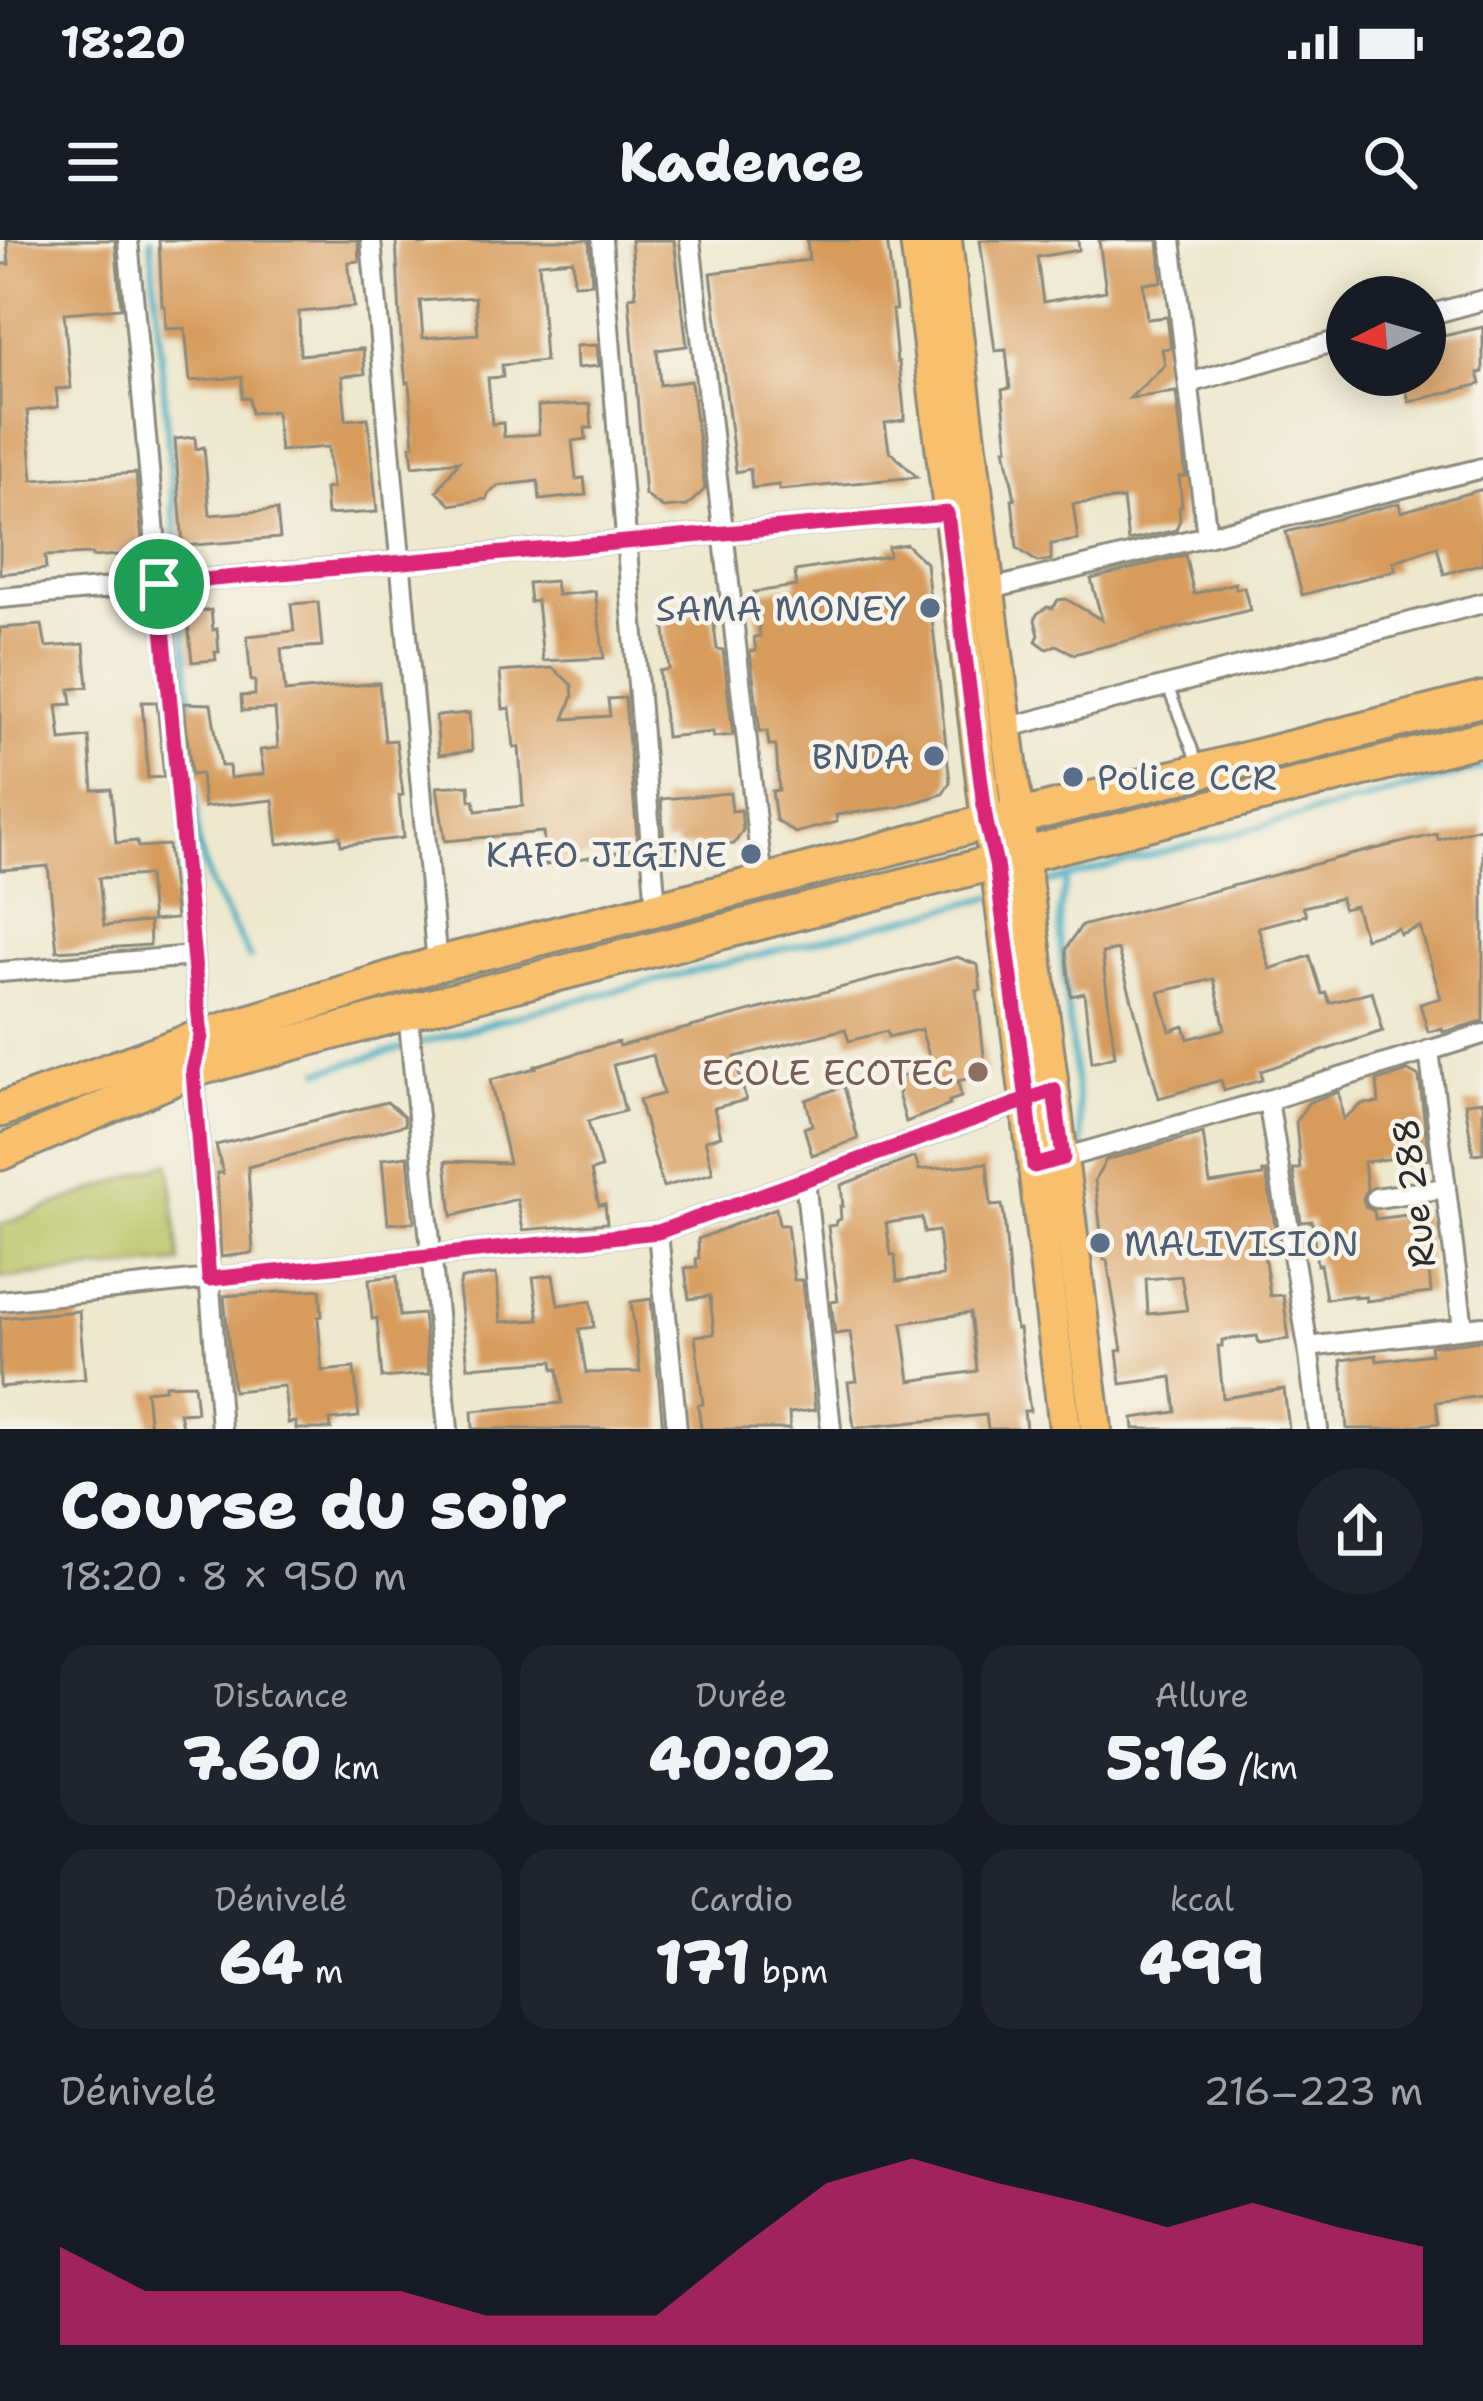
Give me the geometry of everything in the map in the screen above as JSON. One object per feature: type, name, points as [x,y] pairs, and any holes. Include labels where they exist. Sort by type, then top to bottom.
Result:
[{"type":"highway","points":[[0,1153],[197,1054],[437,964],[1483,699]]},
{"type":"highway","points":[[0,1109],[197,1054],[408,1012],[1483,737]]},
{"type":"main road","points":[[916,240],[947,513],[1010,860],[1049,1162],[1096,1429]]},
{"type":"main road","points":[[946,240],[1006,728],[1003,819]]},
{"type":"main road","points":[[1049,1162],[1066,1429]]},
{"type":"street","points":[[128,240],[193,956],[220,1429]]},
{"type":"street","points":[[371,240],[437,964]]},
{"type":"street","points":[[602,240],[656,908]]},
{"type":"street","points":[[690,240],[763,883]]},
{"type":"street","points":[[1172,240],[1208,536]]},
{"type":"street","points":[[1446,310],[1483,300]]},
{"type":"street","points":[[1189,383],[1326,344]]},
{"type":"street","points":[[987,590],[1483,468]]},
{"type":"street","points":[[0,598],[947,513]]},
{"type":"street","points":[[1006,728],[1483,603]]},
{"type":"street","points":[[0,972],[193,956]]},
{"type":"street","points":[[408,1012],[448,1429]]},
{"type":"street","points":[[1049,1162],[1483,1034]]},
{"type":"street","name":"Rue 288","points":[[1430,1050],[1446,1187],[1473,1327]]},
{"type":"street","points":[[0,1301],[658,1232],[1040,1095]]},
{"type":"street","points":[[1268,1100],[1318,1429]]},
{"type":"street","points":[[805,1179],[831,1429]]},
{"type":"street","points":[[1376,1198],[1446,1187]]},
{"type":"street","points":[[658,1232],[677,1429]]},
{"type":"street","points":[[1308,1347],[1473,1327]]},
{"type":"lane","points":[[1167,686],[1200,771]]},
{"type":"green space","points":[[170,1162],[180,1263],[0,1278],[0,1225]]},
{"type":"building","points":[[7,240],[115,240],[121,308],[64,313],[71,388],[56,389],[58,407],[27,411],[33,480],[136,473],[143,553],[45,556],[46,569],[0,574],[0,264],[9,264]]},
{"type":"building","points":[[159,240],[358,240],[359,261],[348,262],[354,307],[299,312],[300,355],[363,349],[365,374],[342,376],[346,420],[368,418],[377,512],[327,515],[325,489],[332,488],[328,447],[280,451],[276,411],[251,413],[249,398],[242,398],[242,377],[190,381],[185,328],[166,329]]},
{"type":"building","points":[[396,240],[420,240],[420,245],[589,240],[592,283],[574,284],[573,260],[539,263],[545,361],[502,365],[503,377],[488,378],[492,424],[503,423],[504,437],[539,434],[538,406],[590,404],[592,428],[585,428],[586,439],[572,441],[576,479],[584,478],[586,495],[540,500],[538,481],[498,486],[487,499],[451,505],[437,491],[459,461],[413,466],[409,382],[401,336]],"holes":[[[475,297],[478,334],[423,338],[420,301]]]},
{"type":"building","points":[[631,240],[674,240],[687,346],[657,350],[660,385],[691,381],[705,489],[687,506],[663,508],[645,495],[629,297],[636,296]]},
{"type":"building","points":[[807,240],[887,240],[904,420],[885,423],[889,450],[917,477],[779,490],[779,485],[752,488],[750,469],[736,472],[711,273],[809,260]]},
{"type":"building","points":[[980,240],[1078,240],[1079,250],[1037,257],[1043,302],[1106,291],[1099,240],[1158,240],[1162,282],[1143,283],[1147,319],[1167,317],[1171,348],[1162,349],[1165,365],[1130,398],[1176,392],[1186,476],[1179,477],[1182,506],[1176,530],[1128,541],[1123,499],[1073,504],[1078,540],[1051,544],[1051,560],[1037,562],[1017,548],[1015,499],[1005,448],[1002,390],[1010,388],[1006,350],[995,351]]},
{"type":"building","points":[[1483,327],[1481,384],[1446,393],[1446,336]]},
{"type":"building","points":[[597,345],[599,366],[577,368],[576,346]]},
{"type":"building","points":[[195,437],[196,449],[204,447],[210,515],[277,510],[280,538],[183,546],[175,439]]},
{"type":"building","points":[[1483,489],[1483,563],[1444,574],[1437,546],[1393,562],[1396,570],[1302,595],[1286,532],[1399,503],[1401,512]]},
{"type":"building","points":[[906,544],[926,563],[950,782],[943,794],[899,807],[836,815],[837,822],[795,833],[776,820],[772,791],[779,790],[776,745],[769,745],[767,731],[760,732],[750,651],[756,651],[754,637],[760,636],[754,592],[796,586],[795,571],[889,556],[888,547]]},
{"type":"building","points":[[1185,555],[1194,594],[1235,583],[1236,589],[1244,587],[1250,610],[1074,654],[1056,645],[1047,649],[1036,641],[1037,614],[1053,608],[1058,600],[1066,599],[1102,620],[1091,579]]},
{"type":"building","points":[[555,581],[557,595],[595,591],[604,658],[543,661],[537,601],[530,602],[528,583]]},
{"type":"building","points":[[318,602],[322,646],[281,649],[285,692],[379,683],[385,741],[396,740],[403,838],[341,845],[340,836],[278,844],[273,800],[204,807],[201,774],[191,775],[184,703],[211,704],[221,766],[229,766],[230,778],[264,774],[260,750],[278,748],[275,709],[242,711],[241,696],[255,695],[247,636],[294,631],[291,604]]},
{"type":"building","points":[[211,610],[219,652],[215,652],[216,660],[192,662],[187,612]]},
{"type":"building","points":[[712,611],[717,649],[723,650],[733,735],[666,737],[659,671],[669,669],[664,620]]},
{"type":"building","points":[[42,625],[46,647],[84,644],[88,687],[70,689],[72,704],[57,705],[61,740],[89,737],[93,790],[111,789],[116,843],[168,845],[176,919],[152,921],[148,875],[99,878],[104,926],[149,922],[150,945],[57,951],[48,866],[0,870],[0,628]]},
{"type":"building","points":[[553,668],[572,685],[564,719],[610,716],[608,699],[625,698],[638,848],[546,865],[543,832],[445,841],[437,787],[469,785],[476,811],[523,806],[519,747],[514,748],[510,708],[503,709],[500,672]]},
{"type":"building","points":[[142,702],[157,702],[164,777],[148,778]]},
{"type":"building","points":[[469,713],[472,751],[439,755],[436,716]]},
{"type":"building","points":[[730,793],[732,811],[741,810],[743,830],[734,844],[677,848],[676,842],[664,844],[661,799]]},
{"type":"building","points":[[1483,827],[1483,1021],[1428,1032],[1420,1004],[1441,998],[1420,927],[1365,938],[1355,906],[1343,909],[1341,898],[1303,907],[1306,915],[1258,927],[1270,969],[1310,956],[1322,994],[1326,993],[1330,1003],[1372,991],[1383,1031],[1261,1071],[1262,1080],[1224,1091],[1221,1080],[1159,1098],[1118,950],[1102,953],[1115,1056],[1092,1062],[1084,993],[1071,996],[1066,949],[1081,926],[1437,834],[1438,840]],"holes":[[[1214,979],[1225,1029],[1188,1039],[1184,1026],[1170,1031],[1159,992]]]},
{"type":"building","points":[[957,957],[978,965],[986,1074],[958,1081],[961,1097],[949,1101],[950,1105],[906,1122],[897,1078],[932,1065],[921,1029],[888,1037],[887,1031],[849,1041],[845,1029],[735,1057],[746,1100],[714,1108],[721,1136],[705,1140],[713,1173],[663,1187],[639,1100],[663,1094],[653,1055],[613,1065],[625,1111],[588,1121],[601,1168],[591,1171],[599,1205],[605,1204],[607,1223],[523,1230],[517,1199],[452,1216],[446,1161],[509,1163],[490,1080],[598,1047],[618,1042],[619,1046]]},
{"type":"building","points":[[1408,1071],[1419,1077],[1429,1159],[1364,1162],[1367,1188],[1363,1199],[1375,1219],[1424,1213],[1431,1293],[1366,1301],[1355,1295],[1326,1299],[1312,1221],[1301,1222],[1293,1169],[1300,1169],[1296,1121],[1309,1102],[1339,1092],[1343,1119],[1362,1104],[1379,1103],[1377,1081]]},
{"type":"building","points":[[844,1086],[858,1139],[812,1155],[804,1128],[812,1125],[806,1100]]},
{"type":"building","points":[[1483,1101],[1483,1153],[1473,1154],[1465,1103]]},
{"type":"building","points":[[387,1102],[404,1116],[405,1125],[248,1167],[253,1253],[221,1257],[217,1173],[223,1173],[216,1145]]},
{"type":"building","points":[[1203,1133],[1210,1184],[1266,1172],[1278,1244],[1263,1246],[1270,1296],[1283,1295],[1289,1339],[1259,1343],[1257,1336],[1222,1340],[1218,1346],[1223,1398],[1284,1389],[1289,1429],[1134,1429],[1133,1418],[1176,1412],[1172,1377],[1121,1384],[1117,1351],[1122,1350],[1104,1260],[1095,1180],[1106,1160]],"holes":[[[1181,1276],[1187,1310],[1148,1314],[1146,1279]]]},
{"type":"building","points":[[408,1156],[414,1222],[388,1224],[382,1159]]},
{"type":"building","points":[[915,1157],[919,1170],[987,1163],[991,1206],[1002,1205],[1004,1215],[1011,1298],[1030,1411],[1024,1411],[1026,1429],[988,1429],[986,1415],[854,1428],[848,1382],[857,1381],[850,1332],[835,1334],[831,1302],[838,1301],[828,1226],[841,1219],[841,1185]],"holes":[[[922,1218],[924,1233],[938,1231],[943,1276],[897,1281],[886,1223]],[[970,1313],[977,1371],[910,1381],[902,1323]]]},
{"type":"building","points":[[776,1208],[779,1225],[787,1225],[794,1280],[802,1280],[815,1410],[789,1413],[790,1429],[701,1429],[698,1405],[703,1404],[695,1336],[714,1334],[710,1296],[689,1299],[685,1268],[697,1267],[698,1239]]},
{"type":"building","points":[[496,1274],[501,1322],[539,1320],[533,1277],[553,1275],[558,1305],[591,1301],[594,1327],[579,1329],[586,1373],[640,1372],[631,1302],[651,1299],[663,1429],[473,1429],[472,1411],[562,1403],[553,1361],[468,1367],[461,1279]]},
{"type":"building","points":[[397,1276],[400,1316],[423,1314],[429,1374],[382,1378],[369,1279]]},
{"type":"building","points":[[320,1289],[322,1371],[354,1368],[359,1417],[330,1420],[331,1429],[296,1429],[296,1422],[288,1423],[284,1386],[233,1391],[224,1296]]},
{"type":"building","points":[[79,1311],[85,1379],[0,1387],[0,1318]]},
{"type":"building","points":[[1483,1340],[1483,1396],[1436,1402],[1439,1423],[1347,1429],[1341,1360],[1431,1354],[1430,1346]]},
{"type":"building","points":[[194,1384],[197,1412],[179,1413],[182,1426],[150,1429],[146,1391]]},
{"type":"waterway","points":[[151,240],[191,709]]},
{"type":"waterway","points":[[1039,885],[1483,768]]},
{"type":"waterway","points":[[195,770],[198,843],[211,885],[250,958]]},
{"type":"waterway","points":[[1067,878],[1059,932],[1092,1231]]},
{"type":"waterway","points":[[321,1071],[538,1010],[992,897]]},
{"type":"place","name":"SAMA MONEY","points":[[930,608]]},
{"type":"place","name":"BNDA","points":[[934,756]]},
{"type":"place","name":"Police CCR","points":[[1073,777]]},
{"type":"place","name":"KAFO JIGINE","points":[[751,854]]},
{"type":"place","name":"ECOLE ECOTEC","points":[[978,1072]]},
{"type":"place","name":"MALIVISION","points":[[1100,1243]]},
{"type":"route","points":[[159,584],[201,1037],[193,1070],[209,1279],[658,1232],[1027,1100],[1034,1166],[1063,1158],[1054,1090],[1027,1100],[947,513],[159,584]]}]
